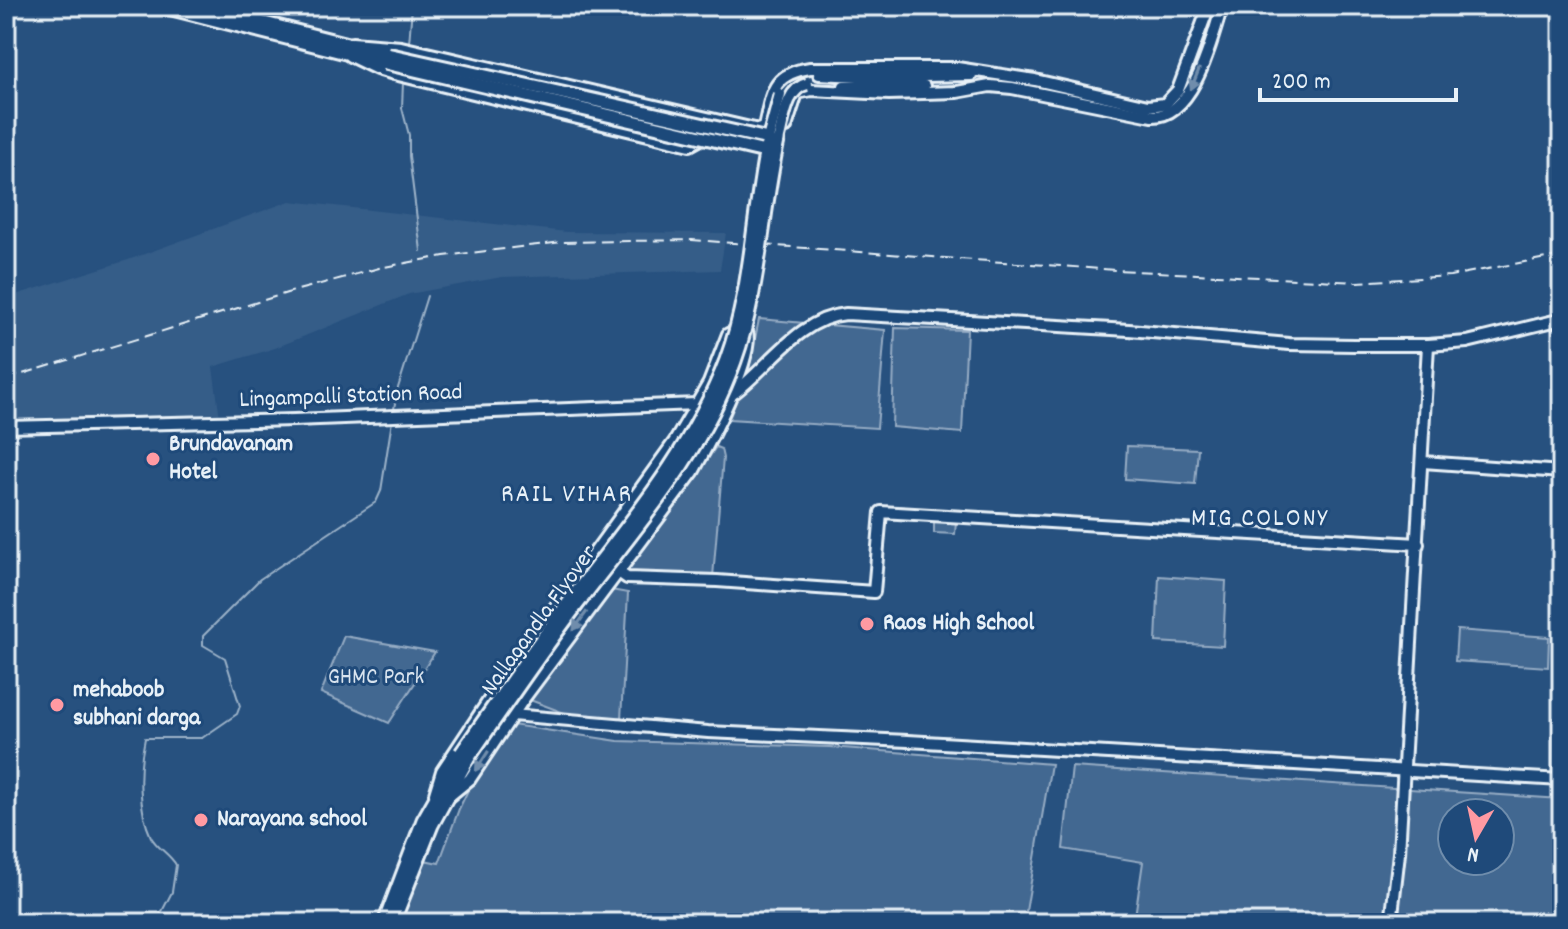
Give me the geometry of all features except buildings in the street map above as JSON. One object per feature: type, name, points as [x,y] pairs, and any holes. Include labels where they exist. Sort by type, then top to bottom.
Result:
[{"type":"main road","points":[[160,6],[345,48],[770,153]]},
{"type":"main road","points":[[197,6],[345,48]]},
{"type":"main road","points":[[386,58],[770,136]]},
{"type":"main road","name":"Nallagandla Flyover","points":[[439,799],[464,756],[554,622],[665,476],[709,400],[727,357],[738,319],[770,153],[770,136]]},
{"type":"main road","points":[[384,923],[410,851],[439,799]]},
{"type":"main road","points":[[393,923],[439,799]]},
{"type":"street","points":[[770,136],[767,113],[780,79],[789,72],[799,70],[947,67],[1012,88],[1148,106],[1165,104],[1172,99],[1188,68],[1209,6]]},
{"type":"street","points":[[1094,99],[1158,116],[1180,107],[1189,94],[1222,6]]},
{"type":"street","points":[[345,48],[401,47],[759,130],[770,136]]},
{"type":"street","points":[[345,48],[357,61],[394,74],[688,145],[699,140],[705,118]]},
{"type":"street","name":"Nallagandla Flyover","points":[[770,136],[783,88],[799,75],[991,80]]},
{"type":"street","points":[[770,136],[786,127],[797,93],[805,90],[889,94],[957,92],[991,80]]},
{"type":"street","points":[[767,113],[789,114]]},
{"type":"street","points":[[688,145],[691,115]]},
{"type":"street","points":[[731,395],[788,343],[834,315],[1014,322],[1289,344],[1428,345],[1467,342],[1562,319]]},
{"type":"street","points":[[737,330],[747,332],[748,344],[731,395],[708,446],[679,491],[512,715],[470,779],[439,799],[442,771],[499,685],[655,472],[697,404],[720,359],[728,334],[737,330]]},
{"type":"street","points":[[1391,923],[1399,853],[1428,345]]},
{"type":"street","name":"Lingampalli Station Road","points":[[6,427],[294,420],[697,404],[731,395]]},
{"type":"street","points":[[697,404],[720,420]]},
{"type":"street","points":[[1423,462],[1562,472]]},
{"type":"street","points":[[655,472],[679,491]]},
{"type":"street","points":[[617,571],[627,578],[874,592],[881,512],[1418,544]]},
{"type":"street","points":[[512,715],[694,731],[1562,780]]},
{"type":"shaded area","points":[[290,201],[567,232],[726,233],[720,270],[502,277],[409,294],[275,348],[213,367],[220,418],[67,419],[6,423],[6,298],[128,260]]},
{"type":"green space","points":[[759,319],[885,330],[877,428],[729,419],[749,369]]},
{"type":"green space","points":[[895,328],[967,330],[962,433],[892,427]]},
{"type":"green space","points":[[1127,446],[1198,449],[1195,484],[1125,479]]},
{"type":"green space","points":[[716,447],[721,449],[723,458],[713,577],[631,576],[629,566],[674,509]]},
{"type":"green space","points":[[934,521],[956,522],[955,534],[934,533]]},
{"type":"green space","points":[[1159,576],[1226,581],[1223,646],[1156,642]]},
{"type":"green space","points":[[611,590],[628,593],[621,719],[567,714],[530,700]]},
{"type":"green space","points":[[1457,630],[1549,637],[1548,667],[1455,661]]},
{"type":"green space","name":"GHMC Park","points":[[344,636],[435,652],[389,723],[321,693]]},
{"type":"green space","points":[[1553,718],[1562,718],[1562,773],[1552,773]]},
{"type":"green space","points":[[512,725],[618,741],[830,747],[1051,764],[1024,923],[400,923],[424,860],[439,863],[469,788]]},
{"type":"green space","points":[[1072,767],[1562,799],[1562,923],[1134,923],[1143,862],[1063,849]]},
{"type":"waterway","points":[[409,44],[412,6]]},
{"type":"waterway","points":[[403,82],[402,108],[409,135],[421,251]]},
{"type":"waterway","points":[[394,409],[427,296]]},
{"type":"waterway","points":[[156,923],[172,892],[176,865],[151,837],[144,814],[140,776],[145,738],[202,738],[237,714],[240,706],[225,658],[203,645],[203,636],[260,579],[376,502],[381,491],[392,421]]},
{"type":"railway","points":[[6,379],[379,268],[444,256],[563,242],[692,240],[1116,270],[1357,282],[1450,276],[1562,255]]},
{"type":"place","name":"Brundavanam Hotel","points":[[153,459]]},
{"type":"place","name":"Raos High School","points":[[867,624]]},
{"type":"place","name":"mehaboob subhani darga","points":[[57,705]]},
{"type":"place","name":"Narayana school","points":[[201,820]]},
{"type":"district","name":"RAIL VIHAR","points":[[567,495]]},
{"type":"district","name":"MIG COLONY","points":[[1260,519]]}]
